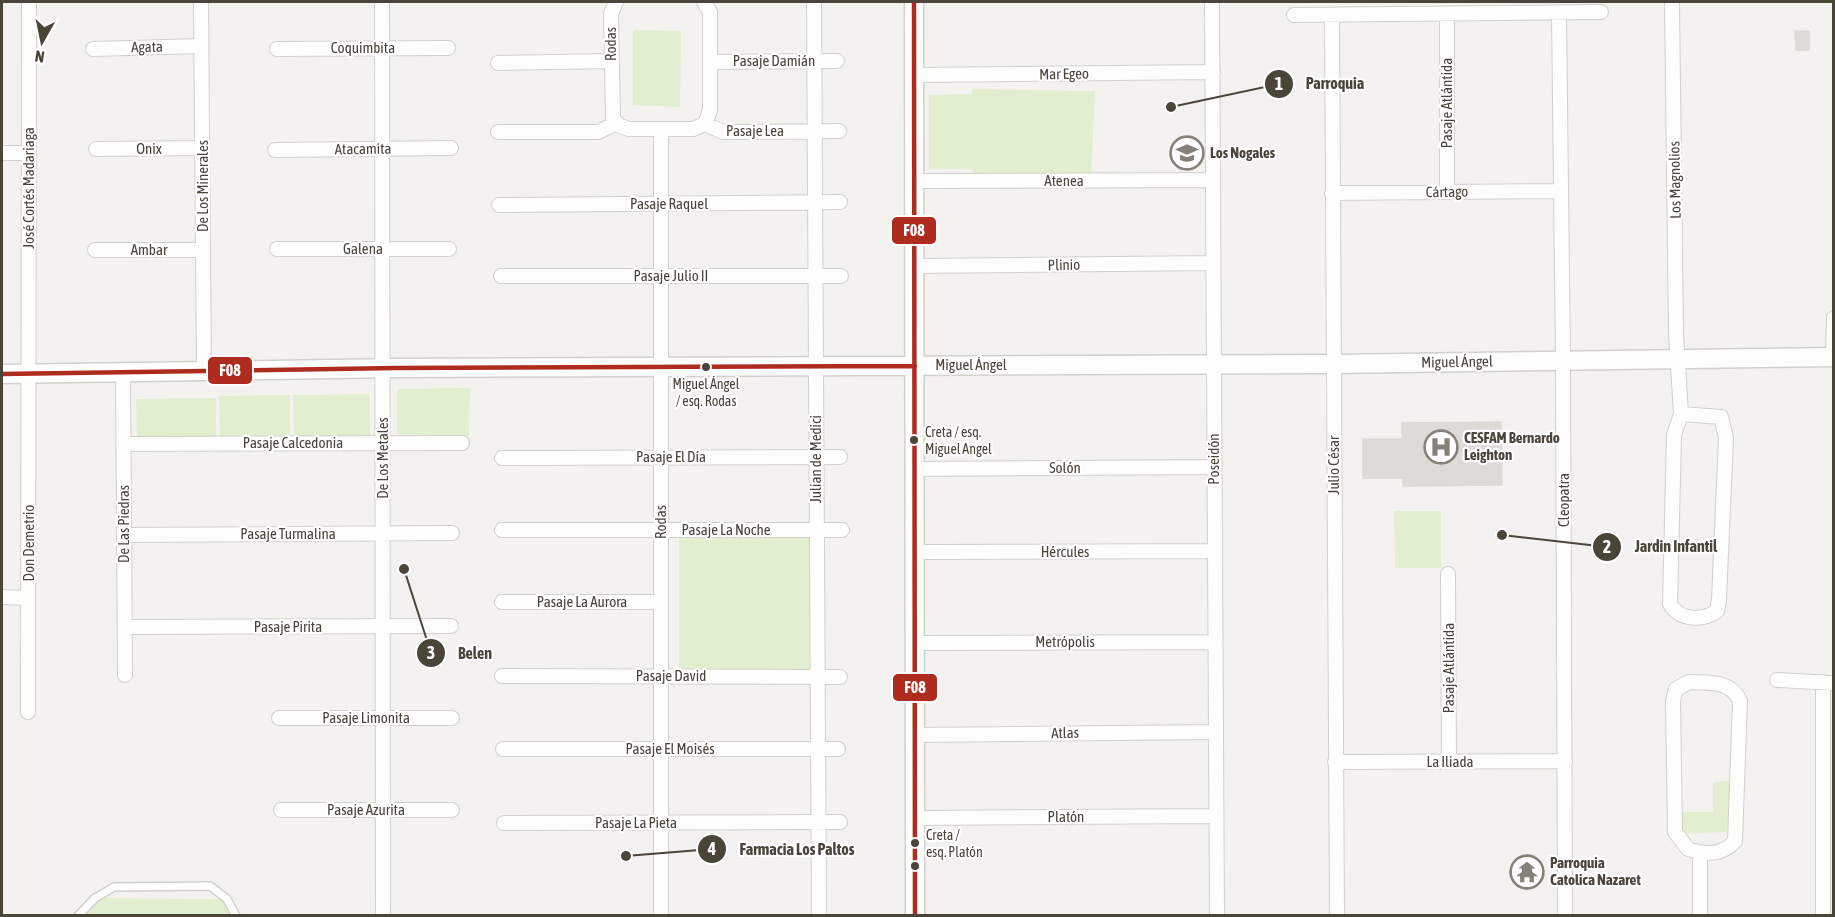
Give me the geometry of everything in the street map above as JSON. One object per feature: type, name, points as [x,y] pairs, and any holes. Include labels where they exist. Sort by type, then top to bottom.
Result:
[{"type":"street","name":"José Cortés Madariaga","points":[[29,2],[29,374]]},
{"type":"street","name":"De Los Minerales","points":[[201,2],[204,371]]},
{"type":"street","name":"De Los Metales","points":[[382,2],[383,915]]},
{"type":"street","name":"Rodas","points":[[616,2],[611,14],[612,114],[616,123]]},
{"type":"street","points":[[704,2],[710,12],[710,110],[705,124]]},
{"type":"street","name":"Julian de Medici","points":[[814,2],[819,915]]},
{"type":"street","points":[[914,2],[915,915]]},
{"type":"street","name":"Poseidón","points":[[1212,2],[1217,915]]},
{"type":"street","name":"Los Magnolios","points":[[1672,2],[1676,334],[1680,359],[1681,414],[1674,435],[1670,604],[1682,616],[1707,618],[1717,611],[1719,600],[1726,438],[1721,417],[1681,414]]},
{"type":"street","points":[[1294,15],[1601,12]]},
{"type":"street","name":"Cleopatra","points":[[1558,13],[1563,360],[1565,915]]},
{"type":"street","name":"Pasaje Atlántida","points":[[1447,14],[1447,192]]},
{"type":"street","name":"Julio César","points":[[1332,15],[1337,915]]},
{"type":"street","name":"Agata","points":[[93,49],[201,46]]},
{"type":"street","name":"Coquimbita","points":[[277,49],[448,48]]},
{"type":"street","points":[[498,63],[611,61]]},
{"type":"street","name":"Pasaje Damián","points":[[710,62],[837,61]]},
{"type":"street","name":"Mar Egeo","points":[[915,75],[1213,72]]},
{"type":"street","name":"Pasaje Lea","points":[[498,132],[598,132],[616,123],[629,129],[693,129],[705,124],[723,132],[839,131]]},
{"type":"street","name":"Rodas","points":[[661,129],[661,915]]},
{"type":"street","name":"Onix","points":[[96,149],[202,148]]},
{"type":"street","name":"Atacamita","points":[[275,150],[452,148]]},
{"type":"street","points":[[2,153],[29,153]]},
{"type":"street","name":"Atenea","points":[[915,181],[1213,180]]},
{"type":"street","name":"Cártago","points":[[1332,193],[1561,191]]},
{"type":"street","name":"Pasaje Raquel","points":[[499,205],[840,202]]},
{"type":"street","name":"Galena","points":[[277,249],[449,249]]},
{"type":"street","name":"Ambar","points":[[95,250],[203,250]]},
{"type":"street","name":"Plinio","points":[[915,266],[1214,263]]},
{"type":"street","name":"Pasaje Julio II","points":[[501,276],[841,276]]},
{"type":"street","points":[[1833,318],[1833,357]]},
{"type":"street","name":"Miguel Ángel","points":[[2,374],[382,369],[1333,364],[1833,357]]},
{"type":"street","name":"De Las Piedras","points":[[123,372],[125,675]]},
{"type":"street","name":"Don Demetrio","points":[[28,712],[29,374]]},
{"type":"street","name":"Pasaje Calcedonia","points":[[123,444],[462,443]]},
{"type":"street","name":"Pasaje El Día","points":[[501,458],[840,457]]},
{"type":"street","name":"Solón","points":[[915,469],[1214,467]]},
{"type":"street","name":"Pasaje La Noche","points":[[502,530],[842,530]]},
{"type":"street","name":"Pasaje Turmalina","points":[[124,535],[452,533]]},
{"type":"street","name":"Hércules","points":[[915,552],[1215,551]]},
{"type":"street","name":"Pasaje Atlántida","points":[[1448,574],[1449,762]]},
{"type":"street","points":[[2,597],[28,598]]},
{"type":"street","name":"Pasaje La Aurora","points":[[502,602],[661,602]]},
{"type":"street","name":"Pasaje Pirita","points":[[125,627],[451,626]]},
{"type":"street","name":"Metrópolis","points":[[915,643],[1215,642]]},
{"type":"street","name":"Pasaje David","points":[[502,676],[840,677]]},
{"type":"street","points":[[1777,680],[1828,682],[1822,915]]},
{"type":"street","points":[[1689,682],[1731,687],[1740,701],[1735,841],[1721,850],[1700,853],[1688,849],[1680,841],[1675,832],[1674,817],[1673,701],[1676,689],[1689,682]]},
{"type":"street","name":"Pasaje Limonita","points":[[279,718],[452,718]]},
{"type":"street","name":"Atlas","points":[[915,735],[1216,732]]},
{"type":"street","name":"Pasaje El Moisés","points":[[502,749],[838,749]]},
{"type":"street","name":"La Iliada","points":[[1335,762],[1565,761]]},
{"type":"street","name":"Pasaje Azurita","points":[[281,810],[452,810]]},
{"type":"street","name":"Platón","points":[[915,818],[1216,816]]},
{"type":"street","name":"Pasaje La Pieta","points":[[504,824],[840,822]]},
{"type":"street","points":[[1700,853],[1700,915]]},
{"type":"lane","points":[[78,915],[95,898],[114,886],[210,886],[227,898],[236,915]]},
{"type":"green space","points":[[633,30],[681,31],[680,107],[633,105]]},
{"type":"green space","points":[[972,89],[1095,91],[1091,178],[973,176],[973,169],[929,169],[929,95],[972,94]]},
{"type":"green space","points":[[470,388],[469,436],[397,434],[397,389]]},
{"type":"green space","points":[[369,394],[370,436],[294,437],[293,395]]},
{"type":"green space","points":[[290,395],[290,435],[220,437],[219,396]]},
{"type":"green space","points":[[216,398],[216,437],[137,439],[136,399]]},
{"type":"green space","points":[[1394,511],[1441,511],[1441,568],[1395,568]]},
{"type":"green space","points":[[810,534],[809,670],[679,670],[679,536]]},
{"type":"green space","points":[[1733,781],[1734,832],[1682,833],[1682,812],[1713,812],[1713,782]]},
{"type":"green space","points":[[96,898],[224,899],[232,916],[84,916]]},
{"type":"building","points":[[1795,31],[1809,31],[1809,50],[1796,50]]},
{"type":"building","points":[[1501,422],[1502,485],[1403,486],[1403,478],[1363,478],[1363,439],[1402,439],[1402,423]]},
{"type":"transit line","name":"F08","points":[[914,2],[915,916]]},
{"type":"transit line","name":"F08","points":[[2,374],[396,368],[915,366]]},
{"type":"place","name":"Parroquia","points":[[1171,107]]},
{"type":"place","name":"Los Nogales","points":[[1187,153]]},
{"type":"place","name":"Miguel Ángel / esq. Rodas","points":[[706,367]]},
{"type":"place","name":"Creta / esq. Miguel Angel","points":[[914,440]]},
{"type":"place","name":"CESFAM Bernardo Leighton","points":[[1441,447]]},
{"type":"place","name":"Jardin Infantil","points":[[1502,535]]},
{"type":"place","name":"Belen","points":[[404,569]]},
{"type":"place","name":"Creta / esq. Platón","points":[[915,843]]},
{"type":"place","name":"Farmacia Los Paltos","points":[[626,856]]},
{"type":"place","name":"Parroquia Catolica Nazaret","points":[[1527,872]]}]
